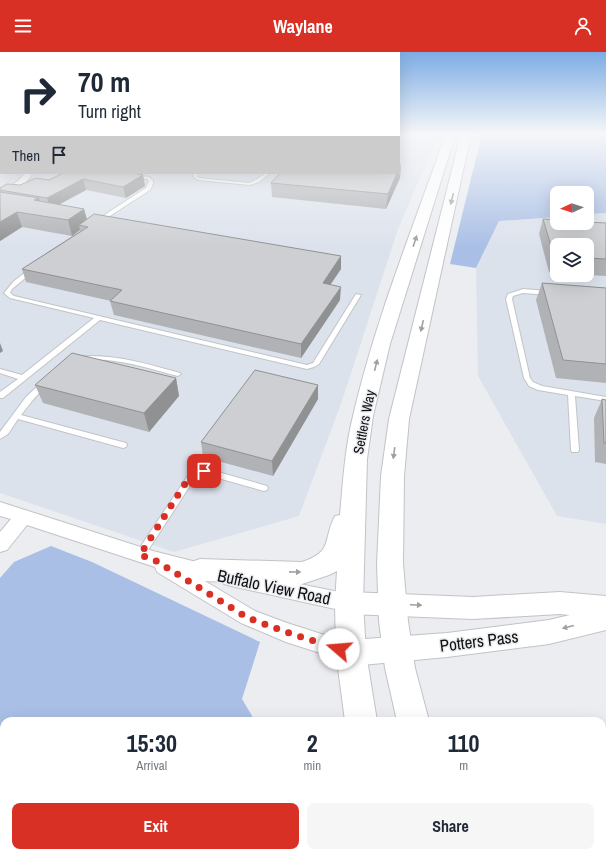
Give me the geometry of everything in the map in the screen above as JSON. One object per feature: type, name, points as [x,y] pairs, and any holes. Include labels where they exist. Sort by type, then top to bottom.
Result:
[{"type":"main road","name":"Settlers Way","points":[[360,717],[351,653],[349,603],[350,556],[356,459],[363,416],[381,344],[438,172]]},
{"type":"main road","points":[[412,717],[397,650],[393,604],[390,547],[393,463],[399,419],[457,172]]},
{"type":"main road","points":[[200,570],[302,573],[330,562],[340,540],[356,459]]},
{"type":"street","points":[[0,197],[21,183],[28,174]]},
{"type":"street","name":"Buffalo View Road","points":[[0,509],[146,557],[284,590],[349,603]]},
{"type":"street","points":[[0,545],[22,517]]},
{"type":"street","name":"Buffalo View Road","points":[[146,557],[248,618],[351,653]]},
{"type":"street","name":"Potters Pass","points":[[349,603],[473,608],[560,603],[606,607]]},
{"type":"street","name":"Potters Pass","points":[[351,653],[397,650],[549,632],[606,618]]},
{"type":"lane","points":[[196,174],[195,176],[198,178],[250,184],[258,181],[267,174]]},
{"type":"lane","points":[[90,227],[148,189],[151,184],[151,181],[148,178],[126,175]]},
{"type":"lane","points":[[41,264],[16,282],[7,293],[12,297],[22,300],[307,367],[316,364],[358,295]]},
{"type":"lane","points":[[554,293],[524,291],[510,295],[509,300],[527,378],[531,384],[540,388],[606,399]]},
{"type":"lane","points":[[0,396],[98,318]]},
{"type":"lane","points":[[74,361],[93,356],[107,357],[178,374]]},
{"type":"lane","points":[[0,371],[23,378]]},
{"type":"lane","points":[[0,436],[29,399],[52,377]]},
{"type":"lane","points":[[572,393],[575,450]]},
{"type":"lane","points":[[16,416],[122,445]]},
{"type":"lane","points":[[146,557],[194,473],[204,471],[264,488]]},
{"type":"shaded area","points":[[400,172],[423,172],[398,229],[342,401],[299,516],[174,552],[0,493],[0,174],[400,174]]},
{"type":"shaded area","points":[[473,172],[606,172],[606,213],[594,214],[594,186],[550,186],[550,217],[499,221],[476,268],[450,264]]},
{"type":"shaded area","points":[[606,213],[606,524],[557,516],[478,376],[476,268],[499,221],[550,217],[550,230],[594,230],[594,214]]},
{"type":"shaded area","points":[[51,546],[92,562],[260,642],[242,699],[253,717],[0,717],[0,578],[14,562]]},
{"type":"building","points":[[61,174],[143,175],[123,187],[83,179],[47,198],[0,190],[0,188],[7,184],[20,185],[36,178],[49,180]]},
{"type":"building","points":[[279,174],[397,174],[388,194],[271,183]]},
{"type":"building","points":[[0,192],[39,198],[34,200],[84,209],[68,220],[17,212],[0,222]]},
{"type":"building","points":[[94,214],[341,256],[323,283],[341,287],[301,344],[110,301],[122,290],[22,269],[88,227],[79,225]]},
{"type":"building","points":[[543,219],[550,220],[550,230],[594,230],[594,222],[606,223],[606,259],[594,258],[594,238],[550,238],[550,243]]},
{"type":"building","points":[[542,283],[606,288],[606,364],[563,360]]},
{"type":"building","points":[[72,353],[176,378],[144,413],[35,385]]},
{"type":"building","points":[[255,370],[318,385],[272,461],[201,442]]},
{"type":"building","points":[[602,399],[606,400],[606,443],[604,443]]},
{"type":"route","points":[[204,471],[194,473],[188,479],[140,555],[153,559],[248,618],[267,626],[339,649]]}]
